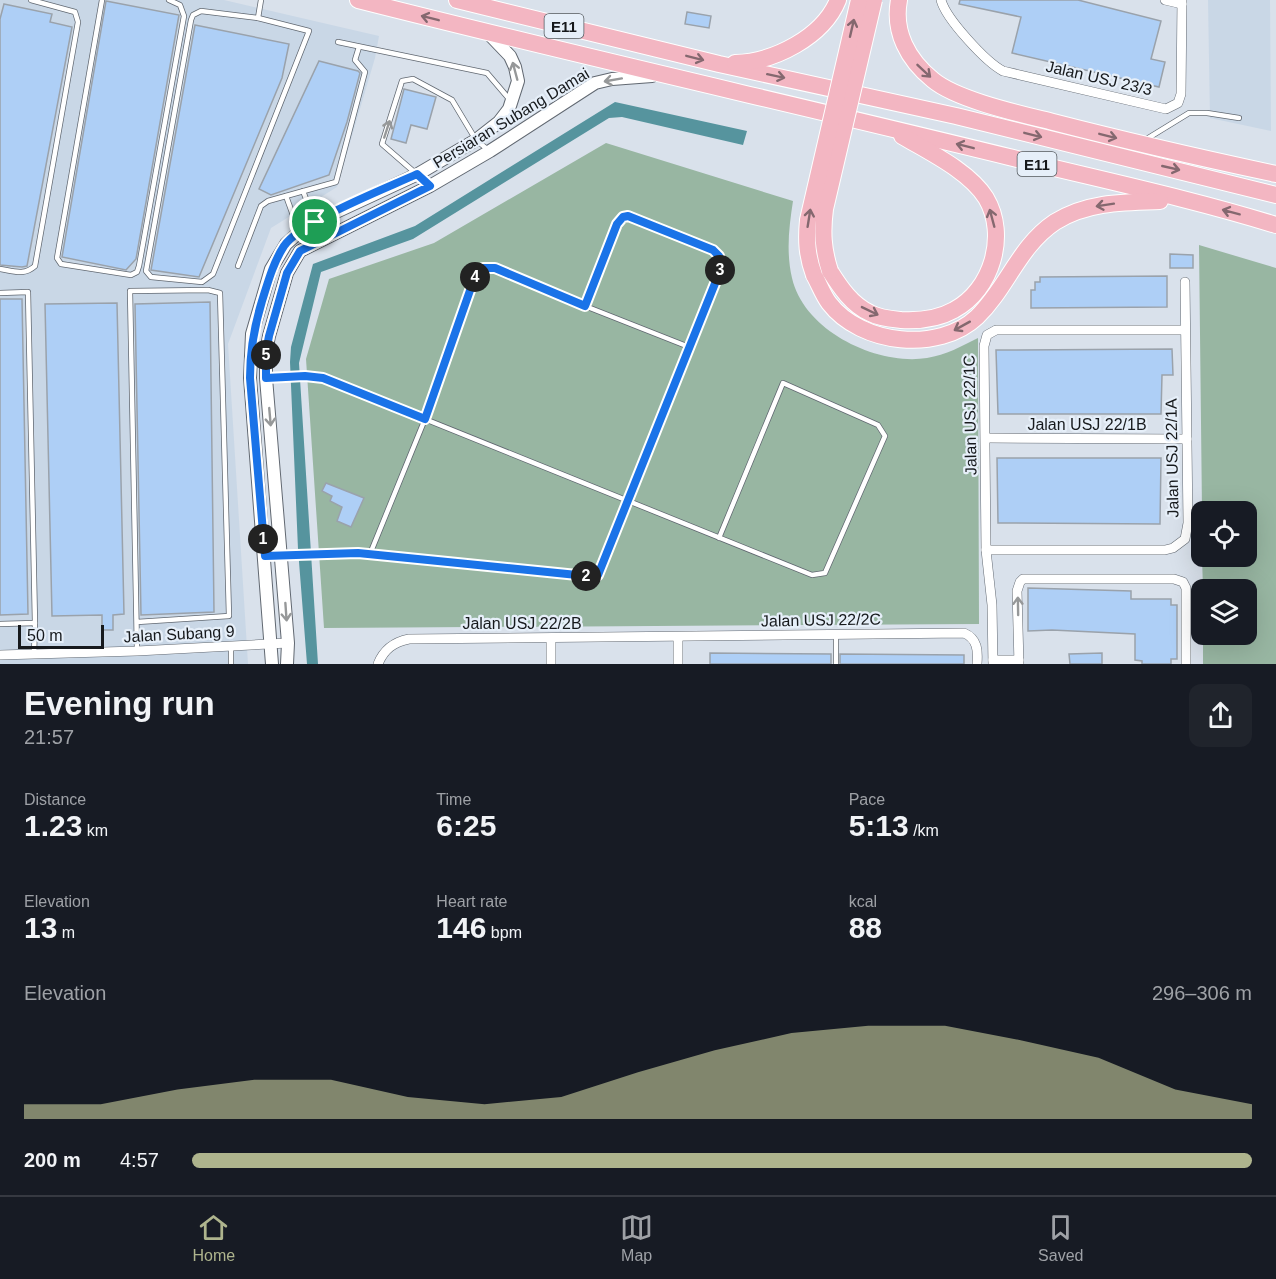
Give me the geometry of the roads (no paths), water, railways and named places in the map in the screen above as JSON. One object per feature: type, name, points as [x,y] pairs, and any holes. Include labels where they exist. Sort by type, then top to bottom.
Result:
[{"type":"highway","name":"E11","points":[[358,0],[1185,200],[1276,225]]},
{"type":"highway","name":"E11","points":[[457,0],[719,64],[956,116],[1276,195]]},
{"type":"highway","points":[[719,64],[746,63],[788,49],[821,26],[834,11],[838,0]]},
{"type":"highway","points":[[859,0],[808,220],[808,257],[854,302],[871,314],[912,321],[934,318],[956,310],[972,296],[984,279],[993,262],[996,242],[994,219],[985,198],[958,169],[890,128]]},
{"type":"highway","points":[[874,0],[825,209],[822,234],[824,254],[822,273],[830,304],[847,320],[868,332],[891,338],[912,341],[933,338],[960,328],[976,318],[1035,238],[1073,212],[1117,203],[1185,200]]},
{"type":"highway","points":[[899,0],[897,11],[899,30],[905,50],[917,66],[934,81],[966,97],[1025,115],[1141,144],[1276,174]]},
{"type":"highway","points":[[956,116],[1025,115]]},
{"type":"highway","points":[[1219,162],[1276,190]]},
{"type":"street","name":"Jalan USJ 23/3","points":[[941,0],[946,13],[985,58],[1004,71],[1166,109],[1178,104],[1181,94],[1182,2]]},
{"type":"street","points":[[1165,0],[1182,2]]},
{"type":"street","name":"Persiaran Subang Damai","points":[[272,664],[250,378],[252,334],[271,269],[285,244],[299,232],[315,222],[417,174],[476,140],[499,122],[512,102],[518,81],[510,56],[486,32]]},
{"type":"street","name":"Persiaran Subang Damai","points":[[288,664],[286,555],[266,378],[266,352],[287,273],[300,251],[430,186],[490,151],[595,83],[645,75],[671,76]]},
{"type":"street","name":"Jalan USJ 22/1A","points":[[986,550],[1165,550],[1173,548],[1185,539],[1187,531],[1187,439],[1185,282]]},
{"type":"street","name":"Jalan USJ 22/1C","points":[[993,662],[992,605],[986,550],[984,346],[987,335],[996,330],[1185,330]]},
{"type":"street","name":"Jalan USJ 22/1B","points":[[986,438],[1187,439]]},
{"type":"street","points":[[993,662],[1019,662],[1017,591],[1023,579],[1174,579],[1183,582],[1186,588],[1186,664]]},
{"type":"street","name":"Jalan USJ 22/2C","points":[[678,637],[964,633],[972,636],[978,664]]},
{"type":"street","points":[[678,637],[678,664]]},
{"type":"street","name":"Jalan USJ 22/2B","points":[[378,664],[384,652],[400,641],[443,638],[678,637]]},
{"type":"street","points":[[551,638],[551,664]]},
{"type":"street","name":"Jalan Subang 9","points":[[0,655],[288,643]]},
{"type":"lane","points":[[0,269],[21,273],[29,272],[35,266],[78,22],[75,12],[31,0]]},
{"type":"lane","points":[[102,0],[57,258],[61,264],[131,275],[137,272],[139,266],[184,16],[180,5],[169,0]]},
{"type":"lane","points":[[258,18],[261,0]]},
{"type":"lane","points":[[201,11],[258,18],[309,31],[213,274],[202,282],[151,277],[146,271],[193,15],[201,11]]},
{"type":"lane","points":[[338,42],[487,73],[512,102]]},
{"type":"lane","points":[[238,266],[261,206],[286,195],[336,182],[365,72],[355,60],[359,46]]},
{"type":"lane","points":[[430,186],[382,144],[402,81],[413,79],[452,100],[476,140],[490,151]]},
{"type":"lane","points":[[1141,144],[1190,113],[1239,118]]},
{"type":"lane","points":[[303,191],[315,222]]},
{"type":"lane","points":[[286,195],[299,232]]},
{"type":"lane","points":[[265,556],[319,553],[370,554],[598,575],[722,262],[713,250],[634,217],[623,217],[617,224],[585,306]]},
{"type":"lane","points":[[370,554],[425,419],[474,279],[483,268],[495,268],[689,347]]},
{"type":"lane","points":[[137,622],[229,616],[220,293],[208,290],[130,291],[137,651]]},
{"type":"lane","points":[[0,293],[28,292],[36,623],[34,654]]},
{"type":"lane","points":[[266,378],[305,376],[323,378],[719,538],[812,575],[825,573],[885,436],[878,425],[783,383],[719,538]]},
{"type":"lane","points":[[0,624],[36,623]]},
{"type":"lane","points":[[836,634],[836,664]]},
{"type":"lane","points":[[231,646],[231,664]]},
{"type":"water","points":[[615,102],[747,131],[743,145],[622,117],[609,118],[413,239],[321,272],[299,363],[318,664],[307,664],[298,549],[290,362],[291,347],[313,264],[415,226]]}]
